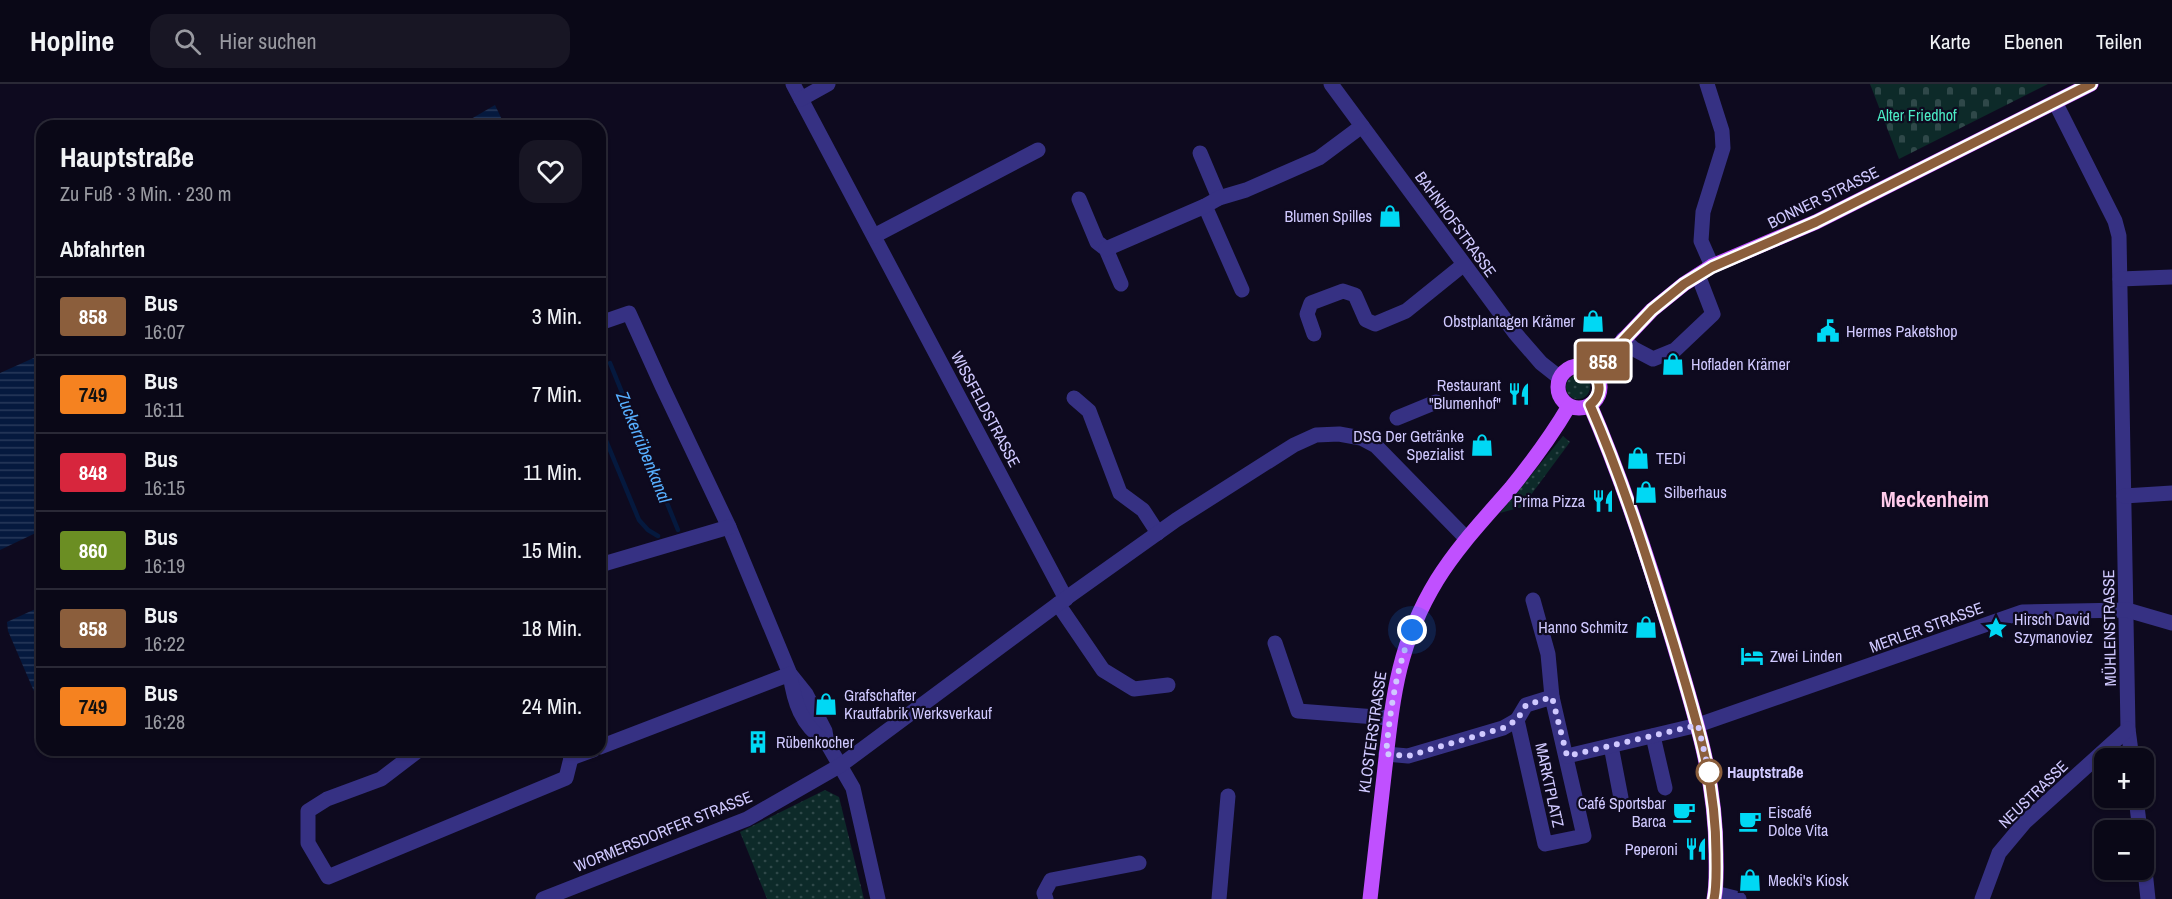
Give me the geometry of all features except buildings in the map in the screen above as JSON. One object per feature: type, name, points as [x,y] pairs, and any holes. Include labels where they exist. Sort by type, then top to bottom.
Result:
[{"type":"main road","name":"BONNER STRASSE","points":[[1593,372],[1652,310],[1698,275],[1816,222],[2091,84]]},
{"type":"main road","points":[[1586,368],[1593,372],[1599,382],[1599,392],[1590,405],[1580,408],[1569,406],[1562,400],[1558,392],[1560,378],[1568,369],[1586,368]]},
{"type":"main road","points":[[1590,405],[1618,475],[1654,579],[1698,725],[1709,772],[1715,815],[1715,896]]},
{"type":"main road","name":"KLOSTERSTRASSE","points":[[1370,899],[1389,718],[1397,676],[1420,611],[1437,580],[1466,538],[1525,469],[1569,406]]},
{"type":"street","name":"WISSFELDSTRASSE","points":[[793,84],[874,236],[1062,602]]},
{"type":"street","points":[[801,99],[828,84]]},
{"type":"street","name":"BAHNHOFSTRASSE","points":[[1331,84],[1515,333],[1541,363],[1560,378]]},
{"type":"street","points":[[1707,84],[1722,131],[1723,148],[1702,222],[1701,241],[1712,267]]},
{"type":"street","name":"MÜHLENSTRASSE","points":[[2055,102],[2115,221],[2119,236],[2128,729],[2131,748]]},
{"type":"street","points":[[1106,249],[1219,198],[1246,190],[1319,158],[1362,126]]},
{"type":"street","points":[[874,236],[1038,150]]},
{"type":"street","points":[[1200,153],[1219,198]]},
{"type":"street","points":[[1079,199],[1097,242],[1106,249],[1121,284]]},
{"type":"street","points":[[1205,206],[1242,290]]},
{"type":"street","points":[[1314,334],[1307,314],[1311,303],[1343,291],[1355,295],[1366,320],[1374,324],[1406,311],[1463,265]]},
{"type":"street","points":[[1623,339],[1634,349],[1653,359],[1675,350],[1713,314],[1698,275]]},
{"type":"street","points":[[2120,279],[2172,277]]},
{"type":"street","points":[[606,321],[629,313],[729,527],[790,674],[806,694],[825,731],[826,742],[853,788],[878,899]]},
{"type":"street","points":[[1074,398],[1089,411],[1120,493],[1143,510],[1158,533]]},
{"type":"street","points":[[1397,418],[1436,402]]},
{"type":"street","name":"WORMERSDORFER STRASSE","points":[[543,899],[563,895],[747,819],[840,765],[1193,507],[1294,445],[1316,435],[1339,434],[1361,438],[1376,446],[1466,538]]},
{"type":"street","points":[[2124,496],[2172,493]]},
{"type":"street","points":[[606,563],[729,527]]},
{"type":"street","name":"MARKTPLATZ","points":[[1517,720],[1545,844],[1584,836],[1552,697],[1548,654],[1533,600]]},
{"type":"street","points":[[1062,602],[1103,670],[1134,688],[1168,685]]},
{"type":"street","name":"MERLER STRASSE","points":[[1698,725],[2022,612],[2127,610],[2172,623]]},
{"type":"street","points":[[1275,643],[1298,711],[1389,718]]},
{"type":"street","points":[[606,745],[790,674]]},
{"type":"street","points":[[1386,754],[1408,756],[1503,728],[1517,720],[1526,705],[1552,697]]},
{"type":"street","name":"MARKTPLATZ","points":[[1567,756],[1698,725]]},
{"type":"street","name":"NEUSTRASSE","points":[[1982,899],[1999,853],[2025,822],[2128,729]]},
{"type":"street","points":[[1653,736],[1665,789]]},
{"type":"street","points":[[1611,746],[1621,798]]},
{"type":"street","points":[[411,756],[381,779],[327,799],[308,811],[308,843],[328,877],[566,778],[570,756]]},
{"type":"street","points":[[1219,899],[1228,796]]},
{"type":"street","points":[[1046,899],[1044,893],[1051,880],[1139,863]]},
{"type":"street","points":[[2146,880],[2148,899]]},
{"type":"street","points":[[1715,896],[1739,899]]},
{"type":"green space","name":"Alter Friedhof","points":[[1870,84],[2048,84],[1899,159]]},
{"type":"green space","points":[[1578,375],[1586,379],[1590,387],[1586,395],[1578,399],[1570,395],[1566,387],[1570,379]]},
{"type":"green space","points":[[1563,436],[1570,442],[1522,507],[1500,513]]},
{"type":"green space","points":[[825,790],[839,797],[864,899],[767,899],[740,832]]},
{"type":"water","points":[[495,105],[502,120],[469,120]]},
{"type":"water","points":[[36,357],[36,533],[0,550],[0,373]]},
{"type":"water","points":[[36,609],[36,696],[8,631],[7,622]]},
{"type":"waterway","name":"Zuckerrübenkanal","points":[[610,363],[678,530]]},
{"type":"waterway","name":"Zuckerrübenkanal","points":[[606,440],[639,520],[648,530],[658,536]]},
{"type":"bus line","name":"858","points":[[1714,899],[1715,815],[1709,772],[1698,725],[1654,579],[1618,475],[1590,405],[1597,398],[1600,387],[1597,376],[1593,372],[1652,310],[1684,284],[1712,267],[1816,222],[2091,84]]},
{"type":"place","name":"Blumen Spilles","points":[[1390,216]]},
{"type":"place","name":"Obstplantagen Krämer","points":[[1593,321]]},
{"type":"place","name":"Hermes Paketshop","points":[[1828,331]]},
{"type":"place","name":"Hofladen Krämer","points":[[1673,364]]},
{"type":"place","name":"Restaurant \"Blumenhof\"","points":[[1519,394]]},
{"type":"place","name":"DSG Der Getränke Spezialist","points":[[1482,445]]},
{"type":"place","name":"TEDi","points":[[1638,458]]},
{"type":"place","name":"Silberhaus","points":[[1646,492]]},
{"type":"place","name":"Prima Pizza","points":[[1603,501]]},
{"type":"place","name":"Hanno Schmitz","points":[[1646,627]]},
{"type":"place","name":"Hirsch David Szymanoviez","points":[[1996,628]]},
{"type":"place","name":"Zwei Linden","points":[[1752,656]]},
{"type":"place","name":"Grafschafter Krautfabrik Werksverkauf","points":[[826,704]]},
{"type":"place","name":"Rübenkocher","points":[[758,742]]},
{"type":"place","name":"Hauptstraße","points":[[1709,772]]},
{"type":"place","name":"Café Sportsbar Barca","points":[[1684,812]]},
{"type":"place","name":"Eiscafé Dolce Vita","points":[[1750,821]]},
{"type":"place","name":"Peperoni","points":[[1696,849]]},
{"type":"place","name":"Mecki's Kiosk","points":[[1750,880]]},
{"type":"district","name":"Meckenheim","points":[[1935,499]]},
{"type":"route","points":[[1412,630],[1397,676],[1389,718],[1386,754],[1408,756],[1484,735],[1517,720],[1526,705],[1552,697],[1567,756],[1698,725],[1709,772]]}]
